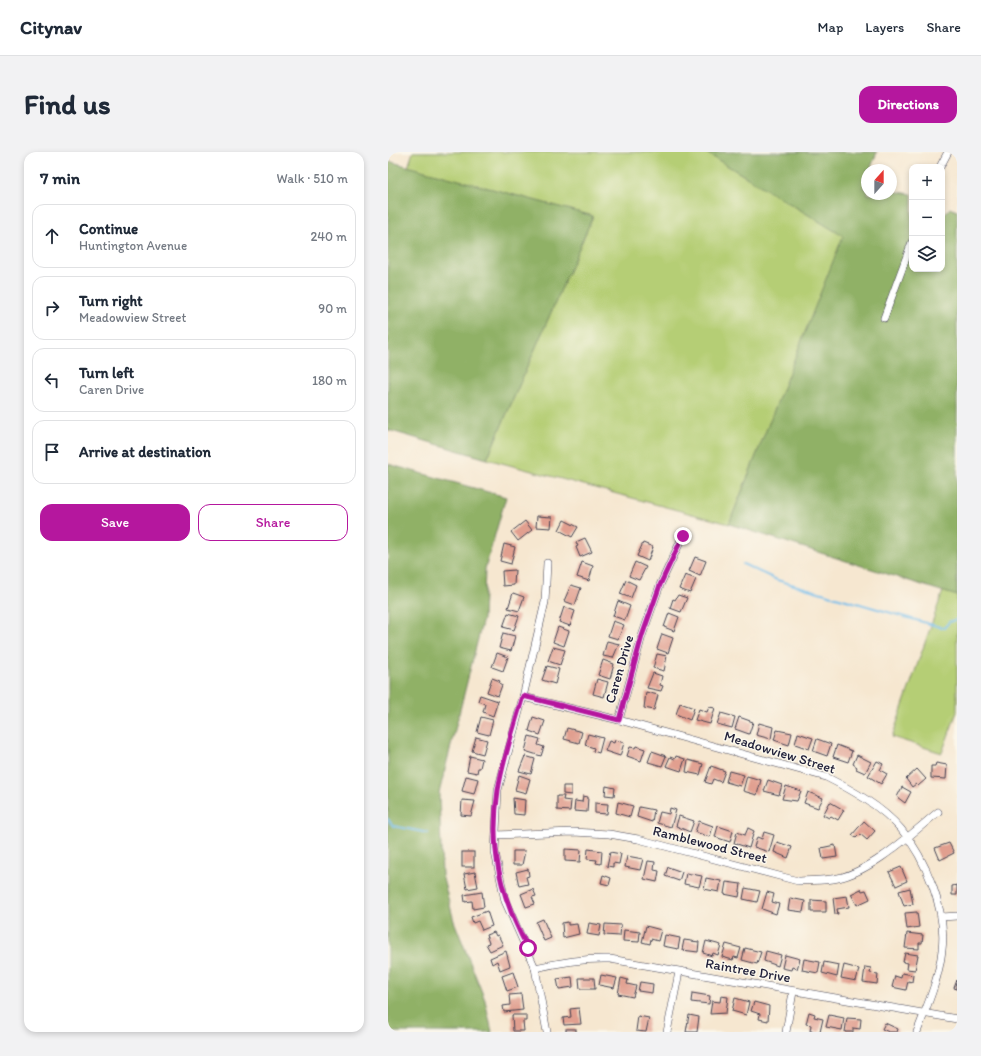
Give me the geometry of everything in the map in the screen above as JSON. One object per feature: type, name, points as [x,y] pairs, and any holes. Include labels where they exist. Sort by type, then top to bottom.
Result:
[{"type":"street","points":[[942,164],[948,152]]},
{"type":"street","points":[[884,318],[909,250]]},
{"type":"street","name":"Caren Drive","points":[[619,720],[644,629],[660,585],[683,536]]},
{"type":"street","points":[[547,563],[545,602],[523,696],[498,790],[495,852],[506,901],[535,968],[547,1032]]},
{"type":"street","name":"Meadowview Street","points":[[523,696],[619,720],[826,777],[853,790],[871,803],[900,829],[926,868],[942,918],[942,950],[934,986],[917,1032]]},
{"type":"street","name":"Ramblewood Street","points":[[496,835],[573,832],[609,834],[638,839],[798,880],[838,878],[856,873],[906,838],[938,812]]},
{"type":"street","points":[[942,918],[957,916]]},
{"type":"street","name":"Raintree Drive","points":[[535,968],[568,960],[588,958],[639,963],[679,972],[957,1019]]},
{"type":"street","points":[[667,1032],[679,972]]},
{"type":"street","points":[[786,1032],[793,992]]},
{"type":"green space","points":[[413,152],[705,152],[844,236],[729,524],[487,459],[593,216],[408,167]]},
{"type":"green space","points":[[705,152],[877,152],[872,164],[861,164],[861,200],[897,200],[897,192],[909,194],[909,272],[945,272],[945,214],[950,208],[957,211],[957,596],[729,524],[843,236]]},
{"type":"green space","points":[[388,161],[593,216],[487,459],[388,430]]},
{"type":"green space","points":[[388,464],[506,497],[485,569],[483,619],[439,793],[442,875],[454,921],[485,1000],[492,1032],[388,1032]]},
{"type":"green space","points":[[957,551],[957,712],[942,753],[892,737]]},
{"type":"building","points":[[537,516],[552,517],[551,528],[536,527]]},
{"type":"building","points":[[564,520],[578,527],[572,537],[559,530]]},
{"type":"building","points":[[525,521],[532,530],[518,541],[511,532]]},
{"type":"building","points":[[585,538],[592,552],[580,557],[576,547],[578,546],[576,542]]},
{"type":"building","points":[[643,543],[653,547],[648,561],[637,556]]},
{"type":"building","points":[[504,544],[515,547],[511,564],[500,561]]},
{"type":"building","points":[[695,557],[706,561],[700,576],[689,571]]},
{"type":"building","points":[[582,562],[593,566],[589,581],[577,577]]},
{"type":"building","points":[[635,562],[646,567],[639,580],[629,576]]},
{"type":"building","points":[[515,570],[514,585],[503,586],[502,571]]},
{"type":"building","points":[[685,575],[696,579],[690,593],[679,589]]},
{"type":"building","points":[[626,580],[636,585],[631,598],[620,594]]},
{"type":"building","points":[[571,585],[581,588],[575,605],[564,601]]},
{"type":"building","points":[[513,593],[524,597],[519,611],[508,608]]},
{"type":"building","points":[[678,595],[687,598],[681,612],[670,608],[673,599],[675,600]]},
{"type":"building","points":[[618,601],[630,606],[625,620],[613,616]]},
{"type":"building","points":[[564,607],[575,611],[570,626],[559,622]]},
{"type":"building","points":[[508,613],[519,616],[514,630],[503,627]]},
{"type":"building","points":[[669,613],[679,617],[674,631],[664,627]]},
{"type":"building","points":[[613,621],[624,625],[618,639],[608,636]]},
{"type":"building","points":[[558,627],[569,631],[564,646],[553,642]]},
{"type":"building","points":[[503,633],[515,636],[511,651],[499,648]]},
{"type":"building","points":[[662,634],[673,638],[668,653],[657,649]]},
{"type":"building","points":[[607,641],[619,644],[613,658],[603,656]]},
{"type":"building","points":[[553,647],[565,650],[560,665],[548,661]]},
{"type":"building","points":[[497,653],[508,657],[503,671],[492,667]]},
{"type":"building","points":[[657,654],[667,656],[664,671],[653,668]]},
{"type":"building","points":[[603,660],[614,664],[610,679],[598,675]]},
{"type":"building","points":[[547,666],[559,669],[555,684],[542,680]]},
{"type":"building","points":[[653,673],[662,676],[660,685],[663,686],[661,691],[647,688]]},
{"type":"building","points":[[492,678],[500,681],[499,683],[502,685],[498,696],[487,692]]},
{"type":"building","points":[[597,679],[608,682],[604,697],[593,694]]},
{"type":"building","points":[[646,692],[658,695],[654,710],[644,708]]},
{"type":"building","points":[[480,695],[498,701],[493,716],[483,712],[485,704],[478,701]]},
{"type":"building","points":[[680,703],[694,708],[690,720],[676,714]]},
{"type":"building","points":[[709,707],[715,708],[710,724],[695,720],[699,709],[707,712]]},
{"type":"building","points":[[721,713],[735,717],[732,728],[717,724]]},
{"type":"building","points":[[481,717],[493,720],[489,735],[477,732]]},
{"type":"building","points":[[533,717],[545,721],[540,735],[529,731]]},
{"type":"building","points":[[739,717],[753,722],[749,734],[735,729]]},
{"type":"building","points":[[759,723],[773,727],[771,739],[756,735]]},
{"type":"building","points":[[567,728],[582,732],[579,743],[564,739]]},
{"type":"building","points":[[777,730],[792,733],[789,745],[774,740]]},
{"type":"building","points":[[798,733],[813,738],[809,749],[795,744]]},
{"type":"building","points":[[588,734],[603,738],[599,753],[593,751],[594,748],[585,745]]},
{"type":"building","points":[[529,736],[540,739],[538,745],[544,747],[541,756],[525,751]]},
{"type":"building","points":[[476,737],[487,740],[483,754],[472,751]]},
{"type":"building","points":[[817,739],[831,744],[827,756],[813,751]]},
{"type":"building","points":[[615,740],[624,743],[620,756],[605,751],[609,741],[614,743]]},
{"type":"building","points":[[837,745],[852,751],[848,762],[833,757]]},
{"type":"building","points":[[636,746],[645,749],[641,761],[627,756],[630,747],[635,748]]},
{"type":"building","points":[[652,751],[666,756],[662,766],[648,762]]},
{"type":"building","points":[[857,755],[871,762],[865,773],[856,769],[857,767],[853,764]]},
{"type":"building","points":[[470,756],[482,759],[477,773],[467,771]]},
{"type":"building","points":[[525,756],[535,759],[531,774],[519,771]]},
{"type":"building","points":[[676,756],[685,759],[681,771],[666,766],[670,757],[675,759]]},
{"type":"building","points":[[688,760],[703,764],[700,775],[686,772]]},
{"type":"building","points":[[877,761],[883,764],[880,770],[887,774],[881,784],[868,776]]},
{"type":"building","points":[[936,763],[947,765],[946,779],[931,778],[931,766],[935,766]]},
{"type":"building","points":[[711,766],[725,771],[721,782],[713,779],[711,784],[705,782]]},
{"type":"building","points":[[917,769],[926,779],[918,786],[916,784],[912,787],[906,779]]},
{"type":"building","points":[[729,771],[744,775],[740,786],[726,782]]},
{"type":"building","points":[[519,775],[530,779],[526,793],[515,790]]},
{"type":"building","points":[[466,776],[478,779],[474,794],[462,791]]},
{"type":"building","points":[[747,776],[761,780],[757,795],[743,791]]},
{"type":"building","points":[[768,780],[782,785],[779,795],[764,791]]},
{"type":"building","points":[[563,786],[571,786],[571,795],[563,794]]},
{"type":"building","points":[[606,786],[615,788],[614,796],[605,795]]},
{"type":"building","points":[[786,786],[801,791],[797,801],[782,799]]},
{"type":"building","points":[[902,787],[911,792],[905,803],[897,797]]},
{"type":"building","points":[[808,792],[823,798],[818,808],[804,803]]},
{"type":"building","points":[[557,796],[564,796],[563,800],[571,801],[570,811],[557,810]]},
{"type":"building","points":[[583,796],[588,797],[587,812],[574,811],[575,801],[582,802]]},
{"type":"building","points":[[513,798],[525,800],[524,815],[514,814]]},
{"type":"building","points":[[462,800],[475,801],[471,816],[461,815]]},
{"type":"building","points":[[618,802],[633,806],[630,817],[616,813]]},
{"type":"building","points":[[830,802],[844,810],[838,820],[831,816],[829,818],[823,815]]},
{"type":"building","points":[[595,803],[608,804],[607,814],[595,813]]},
{"type":"building","points":[[639,807],[654,810],[652,822],[637,817]]},
{"type":"building","points":[[670,808],[676,810],[671,827],[657,823],[660,812],[669,814]]},
{"type":"building","points":[[679,816],[694,821],[690,832],[676,826]]},
{"type":"building","points":[[699,821],[713,826],[710,837],[695,832]]},
{"type":"building","points":[[864,821],[875,831],[867,840],[860,834],[856,838],[852,835]]},
{"type":"building","points":[[718,826],[733,831],[730,842],[715,837]]},
{"type":"building","points":[[748,828],[754,831],[749,848],[734,843],[737,832],[745,835]]},
{"type":"building","points":[[764,832],[774,835],[769,852],[754,847],[757,837],[762,839]]},
{"type":"building","points":[[777,842],[792,847],[788,858],[774,852]]},
{"type":"building","points":[[949,843],[954,853],[940,860],[935,848]]},
{"type":"building","points":[[835,845],[837,857],[823,859],[821,848]]},
{"type":"building","points":[[565,849],[581,850],[580,862],[565,861]]},
{"type":"building","points":[[588,849],[602,851],[601,864],[596,863],[597,860],[587,859]]},
{"type":"building","points":[[513,851],[525,851],[522,865],[513,865]]},
{"type":"building","points":[[462,852],[474,852],[474,867],[462,867]]},
{"type":"building","points":[[610,852],[621,854],[619,864],[613,863],[613,867],[607,866]]},
{"type":"building","points":[[627,856],[643,859],[640,870],[625,867]]},
{"type":"building","points":[[648,861],[655,862],[654,870],[659,871],[657,882],[644,879]]},
{"type":"building","points":[[668,867],[682,872],[679,881],[665,876]]},
{"type":"building","points":[[901,867],[907,881],[896,886],[889,872]]},
{"type":"building","points":[[528,869],[529,876],[526,877],[528,884],[519,886],[516,872]]},
{"type":"building","points":[[475,872],[478,887],[467,889],[464,874]]},
{"type":"building","points":[[686,873],[702,876],[699,887],[684,884]]},
{"type":"building","points":[[603,875],[611,878],[609,885],[601,883]]},
{"type":"building","points":[[706,878],[721,881],[719,892],[704,889]]},
{"type":"building","points":[[726,882],[741,884],[739,897],[724,894]]},
{"type":"building","points":[[957,885],[957,895],[952,895],[952,886]]},
{"type":"building","points":[[745,888],[760,891],[757,902],[743,899]]},
{"type":"building","points":[[910,888],[913,904],[904,906],[899,891]]},
{"type":"building","points":[[533,889],[536,896],[532,897],[535,904],[526,907],[521,894]]},
{"type":"building","points":[[861,889],[862,891],[866,890],[870,899],[857,905],[851,894]]},
{"type":"building","points":[[482,892],[484,907],[473,909],[472,901],[465,902],[464,895]]},
{"type":"building","points":[[767,892],[774,894],[772,902],[779,904],[776,914],[762,909]]},
{"type":"building","points":[[847,896],[849,907],[837,909],[838,914],[835,914],[833,898]]},
{"type":"building","points":[[790,898],[805,901],[803,912],[788,910]]},
{"type":"building","points":[[811,900],[826,901],[826,912],[811,912]]},
{"type":"building","points":[[487,911],[492,926],[482,930],[478,921],[473,923],[471,917]]},
{"type":"building","points":[[917,912],[919,927],[907,929],[905,913]]},
{"type":"building","points":[[543,919],[551,938],[544,941],[536,922]]},
{"type":"building","points":[[568,922],[568,925],[577,924],[579,934],[563,938],[562,923]]},
{"type":"building","points":[[589,923],[601,925],[599,936],[587,934]]},
{"type":"building","points":[[605,924],[621,925],[620,936],[604,935]]},
{"type":"building","points":[[646,926],[661,930],[658,941],[651,939],[650,944],[642,942]]},
{"type":"building","points":[[624,930],[640,932],[639,942],[623,941]]},
{"type":"building","points":[[494,932],[496,936],[498,935],[503,945],[490,951],[486,944],[489,943],[486,935]]},
{"type":"building","points":[[907,933],[923,935],[922,943],[919,943],[919,949],[905,948]]},
{"type":"building","points":[[665,935],[680,938],[678,949],[663,946]]},
{"type":"building","points":[[684,940],[699,942],[698,952],[682,950]]},
{"type":"building","points":[[706,941],[721,945],[718,955],[713,953],[712,956],[703,953]]},
{"type":"building","points":[[726,944],[741,948],[738,958],[734,957],[733,960],[722,957]]},
{"type":"building","points":[[745,948],[761,952],[757,964],[742,960]]},
{"type":"building","points":[[506,951],[510,966],[500,970],[497,961],[492,964],[490,958]]},
{"type":"building","points":[[766,951],[781,955],[778,966],[764,961]]},
{"type":"building","points":[[905,953],[918,955],[915,970],[907,969],[908,963],[903,962]]},
{"type":"building","points":[[785,955],[800,959],[797,969],[792,967],[791,970],[782,968]]},
{"type":"building","points":[[804,959],[820,962],[818,973],[802,970]]},
{"type":"building","points":[[824,962],[839,965],[837,977],[822,973]]},
{"type":"building","points":[[844,965],[859,969],[856,981],[841,978]]},
{"type":"building","points":[[865,967],[871,968],[870,973],[878,974],[877,984],[863,982]]},
{"type":"building","points":[[513,972],[518,987],[507,991],[502,976]]},
{"type":"building","points":[[902,973],[913,975],[912,982],[908,981],[906,990],[892,987],[895,976],[901,978]]},
{"type":"building","points":[[601,975],[617,978],[614,988],[599,985]]},
{"type":"building","points":[[572,977],[573,987],[559,989],[557,979]]},
{"type":"building","points":[[579,978],[594,978],[595,989],[580,989]]},
{"type":"building","points":[[621,978],[628,980],[627,984],[636,986],[633,997],[618,994]]},
{"type":"building","points":[[957,980],[957,989],[954,988]]},
{"type":"building","points":[[640,982],[653,984],[652,993],[638,991]]},
{"type":"building","points":[[692,993],[710,996],[709,1004],[691,1002]]},
{"type":"building","points":[[521,994],[523,1010],[504,1012],[503,1006],[510,1005],[509,995]]},
{"type":"building","points":[[721,996],[728,997],[726,1013],[710,1014],[712,1001],[720,1002]]},
{"type":"building","points":[[735,998],[749,1002],[746,1015],[732,1011]]},
{"type":"building","points":[[754,1002],[769,1006],[768,1021],[759,1019],[760,1014],[751,1011]]},
{"type":"building","points":[[579,1008],[581,1024],[564,1025],[563,1018],[571,1017],[570,1009]]},
{"type":"building","points":[[809,1012],[815,1014],[814,1017],[823,1019],[820,1032],[810,1031],[811,1025],[806,1024]]},
{"type":"building","points":[[512,1015],[526,1015],[526,1021],[523,1021],[524,1031],[513,1031]]},
{"type":"building","points":[[689,1015],[699,1017],[697,1032],[686,1032]]},
{"type":"building","points":[[829,1015],[844,1018],[842,1030],[826,1027]]},
{"type":"building","points":[[638,1016],[649,1018],[646,1032],[636,1031]]},
{"type":"building","points":[[847,1018],[861,1019],[860,1029],[853,1028],[853,1032],[845,1032]]},
{"type":"building","points":[[885,1023],[898,1029],[897,1032],[889,1032],[882,1029]]},
{"type":"building","points":[[566,1029],[576,1029],[576,1032],[566,1032]]},
{"type":"waterway","points":[[743,564],[777,580],[940,627],[944,628],[949,622],[957,619]]},
{"type":"waterway","points":[[388,819],[393,826],[428,833]]},
{"type":"route","points":[[528,948],[519,933],[506,901],[495,852],[498,790],[523,696],[619,720],[642,636],[660,585],[683,536]]}]
